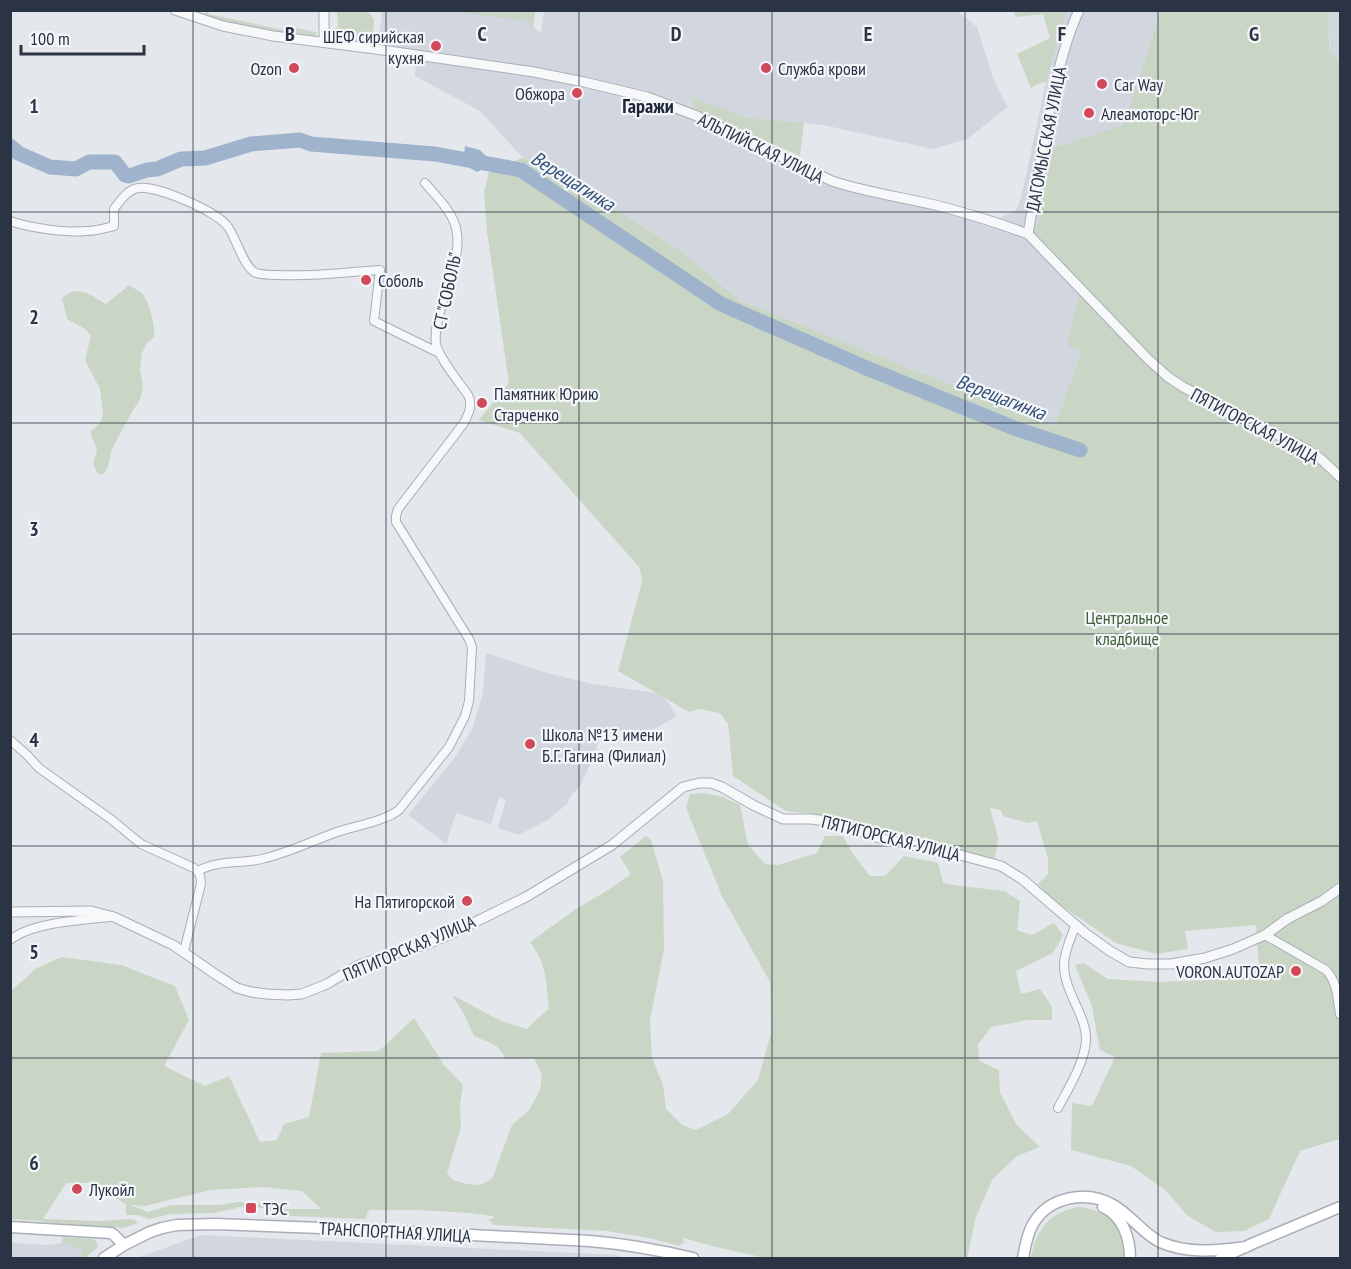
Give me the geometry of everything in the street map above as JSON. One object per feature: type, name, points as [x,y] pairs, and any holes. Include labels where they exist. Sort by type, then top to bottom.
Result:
[{"type":"main road","points":[[1023,1258],[1028,1233],[1040,1214],[1058,1202],[1083,1197],[1094,1198],[1115,1206],[1142,1230],[1160,1241],[1179,1248],[1225,1250],[1246,1247]]},
{"type":"main road","points":[[1058,1202],[1085,1202],[1108,1210],[1125,1231],[1129,1242],[1130,1258]]},
{"type":"main road","points":[[1221,1258],[1341,1207]]},
{"type":"main road","name":"ТРАНСПОРТНАЯ УЛИЦА","points":[[104,1258],[124,1245],[162,1228],[177,1225],[215,1224],[590,1241],[651,1249],[693,1258]]},
{"type":"main road","points":[[10,1227],[111,1233],[124,1245]]},
{"type":"street","name":"АЛЬПИЙСКАЯ УЛИЦА","points":[[175,10],[223,27],[534,72],[647,97],[697,116],[832,181],[855,189],[937,206],[1002,224],[1028,234]]},
{"type":"street","points":[[324,10],[324,42]]},
{"type":"street","name":"ДАГОМЫССКАЯ УЛИЦА","points":[[1028,234],[1042,147],[1058,74],[1073,22],[1079,10]]},
{"type":"street","name":"СТ \"СОБОЛЬ\"","points":[[198,871],[210,866],[261,860],[353,826],[392,815],[399,810],[434,768],[449,747],[465,716],[469,701],[471,642],[396,522],[398,509],[464,423],[471,400],[436,344],[436,330],[454,266],[458,236],[456,226],[450,216],[425,183]]},
{"type":"street","points":[[10,221],[76,232],[88,231],[114,226],[114,209],[127,194],[137,188],[166,193],[209,211],[223,221],[249,267],[256,273],[310,276],[380,270],[374,321],[439,352]]},
{"type":"street","name":"ПЯТИГОРСКАЯ УЛИЦА","points":[[1028,234],[1168,377],[1183,387],[1308,450],[1341,477]]},
{"type":"street","points":[[10,740],[39,768],[112,820],[141,844],[198,871],[201,884],[183,951]]},
{"type":"street","name":"ПЯТИГОРСКАЯ УЛИЦА","points":[[10,912],[96,911],[114,917],[183,951],[237,988],[267,994],[302,994],[373,960],[425,945],[526,897],[612,845],[683,787],[699,783],[711,783],[722,787],[753,806],[783,819],[811,819],[841,823],[868,835],[949,852],[1001,866],[1022,879],[1075,926],[1129,962],[1171,964],[1205,958],[1233,949],[1265,935],[1275,926],[1322,902],[1341,888]]},
{"type":"street","points":[[10,940],[22,933],[45,926],[114,917]]},
{"type":"street","points":[[1058,1108],[1074,1077],[1084,1053],[1086,1041],[1085,1028],[1067,984],[1064,966],[1075,926]]},
{"type":"street","points":[[1265,935],[1326,970],[1332,976],[1337,989],[1341,1014]]},
{"type":"shaded area","points":[[382,11],[535,11],[533,27],[541,33],[544,11],[957,11],[977,27],[994,81],[1008,107],[967,139],[933,149],[823,125],[749,118],[690,98],[698,115],[838,184],[994,220],[1016,210],[1021,198],[1046,82],[1068,11],[1161,11],[1123,125],[1052,148],[1038,225],[1027,224],[1081,291],[1081,350],[1055,426],[739,300],[680,250],[559,173],[520,155],[480,111],[415,76],[416,58],[334,47],[335,30],[379,36]]},
{"type":"shaded area","points":[[1330,11],[1340,11],[1340,60],[1329,52],[1328,18]]},
{"type":"shaded area","name":"Школа №13 имени Б.Г. Гагина (Филиал)","points":[[486,653],[547,673],[593,684],[662,694],[677,716],[647,733],[602,729],[594,757],[579,787],[568,803],[549,819],[519,835],[498,828],[506,800],[499,797],[491,824],[456,813],[446,844],[408,815],[456,756],[473,727],[483,693]]},
{"type":"shaded area","points":[[201,1235],[616,1255],[625,1258],[137,1258]]},
{"type":"shaded area","points":[[10,1243],[48,1245],[62,1243],[85,1249],[79,1258],[11,1258]]},
{"type":"green space","points":[[205,11],[209,11],[208,14],[294,32],[295,28],[316,32],[315,39],[277,34],[204,17]]},
{"type":"green space","points":[[337,11],[367,11],[374,19],[373,35],[335,30],[338,26]]},
{"type":"green space","points":[[449,11],[535,11],[533,27],[526,21]]},
{"type":"green space","points":[[1013,11],[1068,11],[1046,82],[1031,88],[1017,54],[1050,38],[1043,14],[1016,17]]},
{"type":"green space","name":"Центральное кладбище","points":[[1161,11],[1330,11],[1329,52],[1340,60],[1340,1139],[1300,1151],[1269,1219],[1244,1231],[1216,1232],[1188,1216],[1164,1189],[1131,1166],[1071,1150],[1072,1103],[1092,1106],[1115,1057],[1100,1050],[1092,1006],[1075,965],[1083,963],[1108,979],[1160,982],[1225,979],[1259,967],[1256,925],[1185,931],[1188,949],[1156,954],[1116,943],[1053,900],[1038,884],[1048,874],[1048,859],[1037,821],[1028,823],[1003,816],[1001,810],[990,808],[998,838],[995,859],[908,840],[851,819],[786,811],[733,776],[728,724],[720,713],[699,709],[689,712],[618,671],[642,582],[640,568],[520,433],[479,420],[509,383],[487,232],[484,193],[489,172],[524,157],[559,173],[680,250],[739,300],[1055,426],[1081,351],[1068,346],[1080,291],[1026,224],[1038,225],[1052,148],[1123,125]]},
{"type":"green space","points":[[690,97],[749,118],[804,123],[800,156],[696,110]]},
{"type":"green space","points":[[129,285],[142,293],[150,308],[154,337],[147,343],[142,353],[140,369],[143,387],[140,400],[112,449],[108,467],[104,474],[98,474],[93,464],[97,450],[90,432],[101,422],[103,413],[100,389],[85,360],[91,336],[85,329],[67,319],[62,298],[79,291],[106,304]]},
{"type":"green space","points":[[705,793],[723,797],[740,805],[748,845],[765,864],[778,865],[817,853],[825,836],[843,836],[870,876],[885,876],[904,856],[938,863],[943,883],[1004,891],[1020,901],[1017,930],[1032,935],[1054,923],[1063,935],[1053,953],[1016,971],[1021,994],[1040,989],[1052,1007],[1052,1020],[1028,1020],[991,1027],[978,1045],[979,1061],[999,1070],[1000,1092],[1016,1124],[1040,1147],[1017,1156],[992,1180],[976,1217],[967,1258],[765,1258],[683,1238],[684,1244],[681,1243],[680,1246],[607,1231],[494,1225],[488,1219],[493,1219],[493,1216],[418,1210],[370,1210],[366,1219],[290,1216],[269,1210],[269,1208],[238,1207],[214,1213],[171,1214],[149,1219],[137,1215],[126,1215],[126,1204],[90,1183],[66,1183],[42,1221],[11,1219],[11,991],[37,968],[62,957],[121,965],[175,986],[189,1020],[164,1066],[205,1086],[229,1076],[260,1142],[277,1140],[284,1124],[309,1117],[321,1053],[379,1051],[414,1018],[444,1065],[463,1085],[460,1105],[461,1127],[447,1173],[453,1180],[467,1184],[480,1185],[492,1179],[512,1125],[529,1110],[540,1090],[542,1075],[534,1058],[505,1059],[497,1047],[474,1036],[452,995],[501,1021],[527,1029],[549,1008],[543,966],[530,942],[631,874],[620,857],[646,836],[651,840],[663,881],[664,949],[650,1020],[652,1058],[663,1085],[666,1109],[682,1125],[696,1130],[728,1114],[758,1080],[771,1033],[770,982],[722,896],[686,808],[690,794]],"holes":[[[263,1187],[302,1191],[321,1209],[286,1209],[239,1202],[219,1205],[171,1205],[148,1212],[130,1205],[145,1206],[210,1190]]]},
{"type":"green space","points":[[1077,1207],[1092,1209],[1116,1225],[1123,1239],[1126,1258],[1031,1258],[1036,1239],[1045,1225],[1058,1214]]},
{"type":"green space","points":[[43,1219],[99,1221],[128,1219],[138,1223],[124,1228],[43,1222]]},
{"type":"green space","points":[[63,1237],[93,1239],[97,1243],[97,1248],[85,1258],[75,1258],[82,1252],[82,1249],[62,1243]]},
{"type":"water","points":[[465,146],[480,150],[487,157],[485,168],[477,172],[463,164]]},
{"type":"waterway","name":"Верещагинка","points":[[10,146],[18,153],[50,167],[76,169],[89,162],[115,162],[125,175],[129,176],[157,169],[181,159],[205,158],[251,144],[300,140],[311,144],[435,154],[521,170],[721,304],[864,367],[1014,428],[1080,450]]},
{"type":"place","name":"ШЕФ сирийская кухня","points":[[436,46]]},
{"type":"place","name":"Ozon","points":[[294,68]]},
{"type":"place","name":"Служба крови","points":[[766,68]]},
{"type":"place","name":"Car Way","points":[[1102,84]]},
{"type":"place","name":"Обжора","points":[[577,93]]},
{"type":"place","name":"Алеамоторс-Юг","points":[[1089,113]]},
{"type":"place","name":"Соболь","points":[[366,280]]},
{"type":"place","name":"Памятник Юрию Старченко","points":[[482,403]]},
{"type":"place","name":"Школа №13 имени Б.Г. Гагина (Филиал)","points":[[530,744]]},
{"type":"place","name":"На Пятигорской","points":[[467,901]]},
{"type":"place","name":"VORON.AUTOZAP","points":[[1296,971]]},
{"type":"place","name":"Лукойл","points":[[77,1189]]},
{"type":"place","name":"ТЭС","points":[[251,1208]]},
{"type":"district","name":"Гаражи","points":[[648,106]]}]
